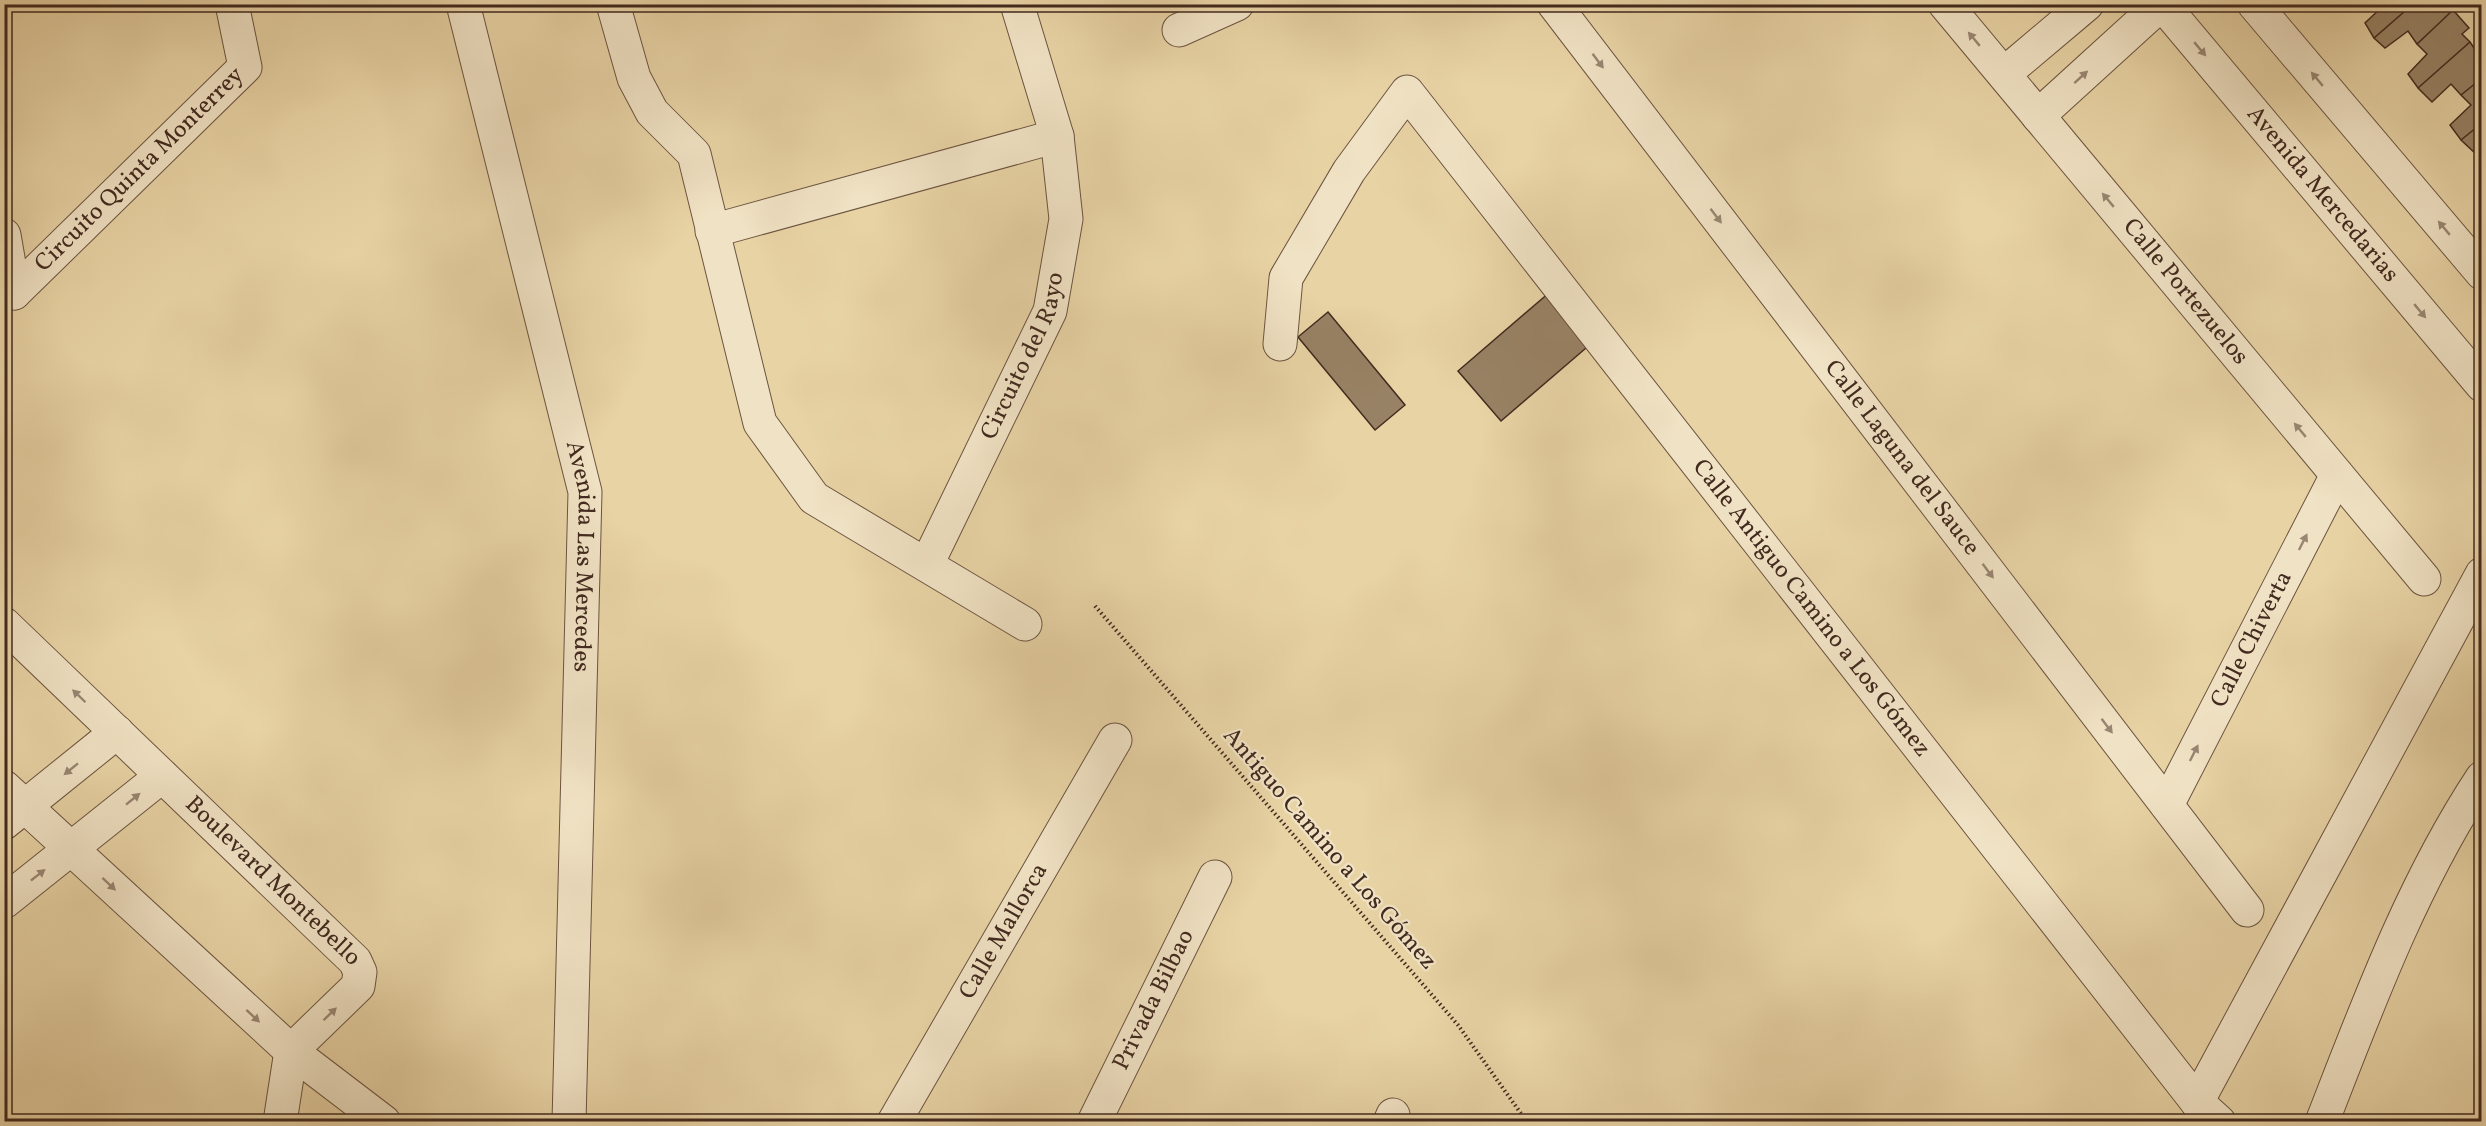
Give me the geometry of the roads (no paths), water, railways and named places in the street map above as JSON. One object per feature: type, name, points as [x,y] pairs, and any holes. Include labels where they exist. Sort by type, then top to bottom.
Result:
[{"type":"street","name":"Circuito Quinta Monterrey","points":[[9,289],[245,67],[232,4]]},
{"type":"street","name":"Avenida Las Mercedes","points":[[463,4],[585,492],[569,1122]]},
{"type":"street","points":[[613,4],[634,78],[652,112],[694,154],[760,423],[814,498],[1025,624]]},
{"type":"street","name":"Circuito del Rayo","points":[[927,564],[1050,311],[1066,219],[1057,136],[1017,4]]},
{"type":"street","points":[[1179,30],[1237,4]]},
{"type":"street","name":"Calle Portezuelos","points":[[1945,4],[2424,579]]},
{"type":"street","points":[[2004,74],[2087,4]]},
{"type":"street","points":[[2038,116],[2161,4]]},
{"type":"street","name":"Avenida Mercedarias","points":[[2161,4],[2481,384]]},
{"type":"street","points":[[2254,4],[2481,273]]},
{"type":"street","name":"Calle Laguna del Sauce","points":[[1562,8],[2247,910]]},
{"type":"street","name":"Calle Antiguo Camino a Los Gómez","points":[[1280,344],[1286,278],[1349,171],[1407,92],[2208,1112]]},
{"type":"street","points":[[712,231],[1057,136]]},
{"type":"street","name":"Circuito Quinta Monterrey","points":[[4,235],[9,289]]},
{"type":"street","name":"Calle Chiverta","points":[[2167,805],[2337,475]]},
{"type":"street","points":[[2208,1112],[2481,574]]},
{"type":"street","name":"Boulevard Montebello","points":[[4,624],[354,961],[360,972],[358,986],[291,1051]]},
{"type":"street","points":[[117,732],[11,806],[72,849],[291,1051],[384,1122]]},
{"type":"street","name":"Calle Mallorca","points":[[894,1122],[1115,740]]},
{"type":"street","points":[[4,902],[162,776]]},
{"type":"street","points":[[2322,1122],[2388,955],[2452,823],[2481,778]]},
{"type":"street","name":"Privada Bilbao","points":[[1094,1122],[1215,877]]},
{"type":"street","points":[[280,1122],[291,1051]]}]
